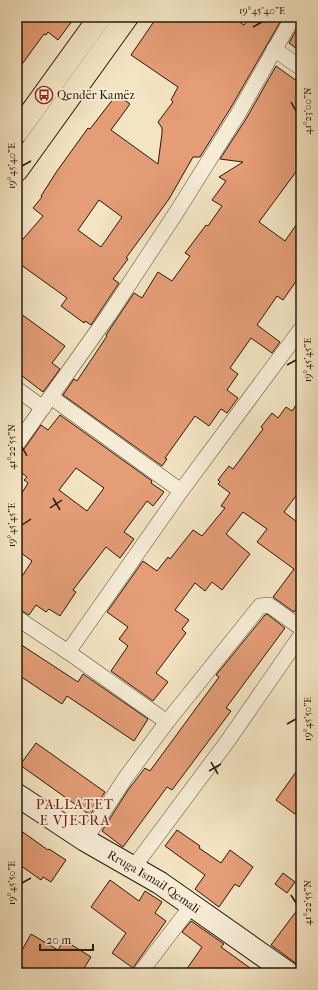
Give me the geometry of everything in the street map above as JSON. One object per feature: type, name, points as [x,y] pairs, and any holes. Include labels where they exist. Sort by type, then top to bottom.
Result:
[{"type":"main road","points":[[17,132],[100,17]]},
{"type":"main road","points":[[17,170],[127,17]]},
{"type":"street","points":[[17,444],[108,316],[176,213],[238,114],[293,17]]},
{"type":"street","points":[[274,49],[301,68]]},
{"type":"street","points":[[68,652],[181,492],[301,329]]},
{"type":"street","points":[[17,389],[47,402],[181,492]]},
{"type":"street","points":[[85,840],[126,777],[167,722],[260,606],[269,605],[301,628]]},
{"type":"street","points":[[17,618],[167,722]]},
{"type":"street","points":[[133,868],[227,742],[301,635]]},
{"type":"street","name":"Rruga Ismail Qemali","points":[[17,795],[85,840],[160,883],[288,973]]},
{"type":"street","points":[[140,973],[192,905]]},
{"type":"building","points":[[26,17],[75,17],[58,40],[48,32],[46,35],[44,34],[17,71],[17,30]]},
{"type":"building","points":[[157,17],[232,17],[244,25],[250,17],[283,17],[230,109],[200,157],[193,157],[169,199],[126,258],[128,259],[113,279],[119,283],[91,325],[85,321],[84,323],[61,306],[67,298],[17,262],[17,246],[43,216],[33,208],[42,197],[41,196],[57,171],[88,128],[90,129],[117,94],[130,104],[111,130],[158,164],[162,128],[158,122],[173,102],[171,100],[178,87],[131,55]],"holes":[[[99,200],[122,217],[101,247],[78,230]]]},
{"type":"building","points":[[301,21],[301,52],[289,43]]},
{"type":"building","points":[[276,66],[301,84],[301,165],[259,222],[285,241],[301,218],[301,274],[283,300],[277,296],[257,325],[280,342],[272,353],[251,338],[230,368],[238,374],[227,390],[238,398],[227,413],[221,409],[209,426],[195,416],[165,458],[167,459],[162,466],[63,395],[74,379],[77,381],[134,293],[142,298],[158,272],[172,281],[190,256],[185,253],[206,225],[208,226],[222,206],[212,200],[226,181],[219,177],[243,162],[220,159],[246,119]]},
{"type":"building","points":[[17,311],[65,346],[52,363],[60,369],[43,392],[17,372]]},
{"type":"building","points":[[301,398],[301,489],[284,512],[301,525],[301,602],[294,612],[273,597],[294,569],[257,542],[267,529],[243,512],[226,534],[250,554],[222,590],[212,582],[205,591],[195,583],[175,610],[189,620],[182,629],[186,633],[156,673],[168,682],[153,701],[111,671],[128,646],[119,639],[128,627],[107,612],[143,561],[157,571],[168,557],[170,559],[193,530],[202,536],[225,508],[221,506],[230,493],[218,484],[220,482],[218,480],[229,466],[233,469],[263,429],[261,427],[272,413],[278,418],[286,407],[292,411]]},
{"type":"building","points":[[60,415],[152,481],[151,483],[164,492],[153,506],[147,501],[124,532],[134,539],[120,558],[106,547],[73,590],[76,592],[60,616],[49,609],[46,612],[36,605],[29,615],[17,608],[17,584],[32,561],[17,550],[17,501],[28,483],[24,480],[27,477],[17,469],[17,453],[24,449],[41,425],[48,430]],"holes":[[[76,468],[104,488],[87,511],[59,490]]]},
{"type":"building","points":[[267,614],[285,628],[226,708],[231,711],[172,790],[167,787],[123,847],[102,831],[128,790],[145,768],[150,771],[219,677],[216,675]]},
{"type":"building","points":[[17,642],[78,682],[83,674],[148,719],[134,741],[67,696],[62,704],[17,674]]},
{"type":"building","points":[[36,743],[105,792],[90,815],[20,765]]},
{"type":"building","points":[[301,765],[301,805],[295,814],[276,800]]},
{"type":"building","points":[[17,828],[48,850],[49,849],[66,860],[51,882],[43,877],[41,880],[17,863]]},
{"type":"building","points":[[177,830],[200,846],[199,848],[221,863],[230,850],[253,867],[239,887],[235,884],[219,907],[195,889],[205,875],[165,846]]},
{"type":"building","points":[[283,873],[295,882],[287,893],[275,884]]},
{"type":"building","points":[[110,880],[139,901],[145,891],[162,902],[155,913],[166,921],[133,968],[112,953],[126,933],[91,907]]},
{"type":"building","points":[[301,905],[301,967],[271,945]]},
{"type":"building","points":[[191,921],[224,944],[221,947],[257,973],[184,973],[202,947],[182,932]]},
{"type":"building","points":[[31,934],[58,950],[64,940],[91,957],[81,973],[33,973],[17,964],[17,959]]},
{"type":"place","name":"Qendër Kamëz","points":[[44,95]]},
{"type":"district","name":"PALLATET E VJETRA","points":[[75,812]]}]
